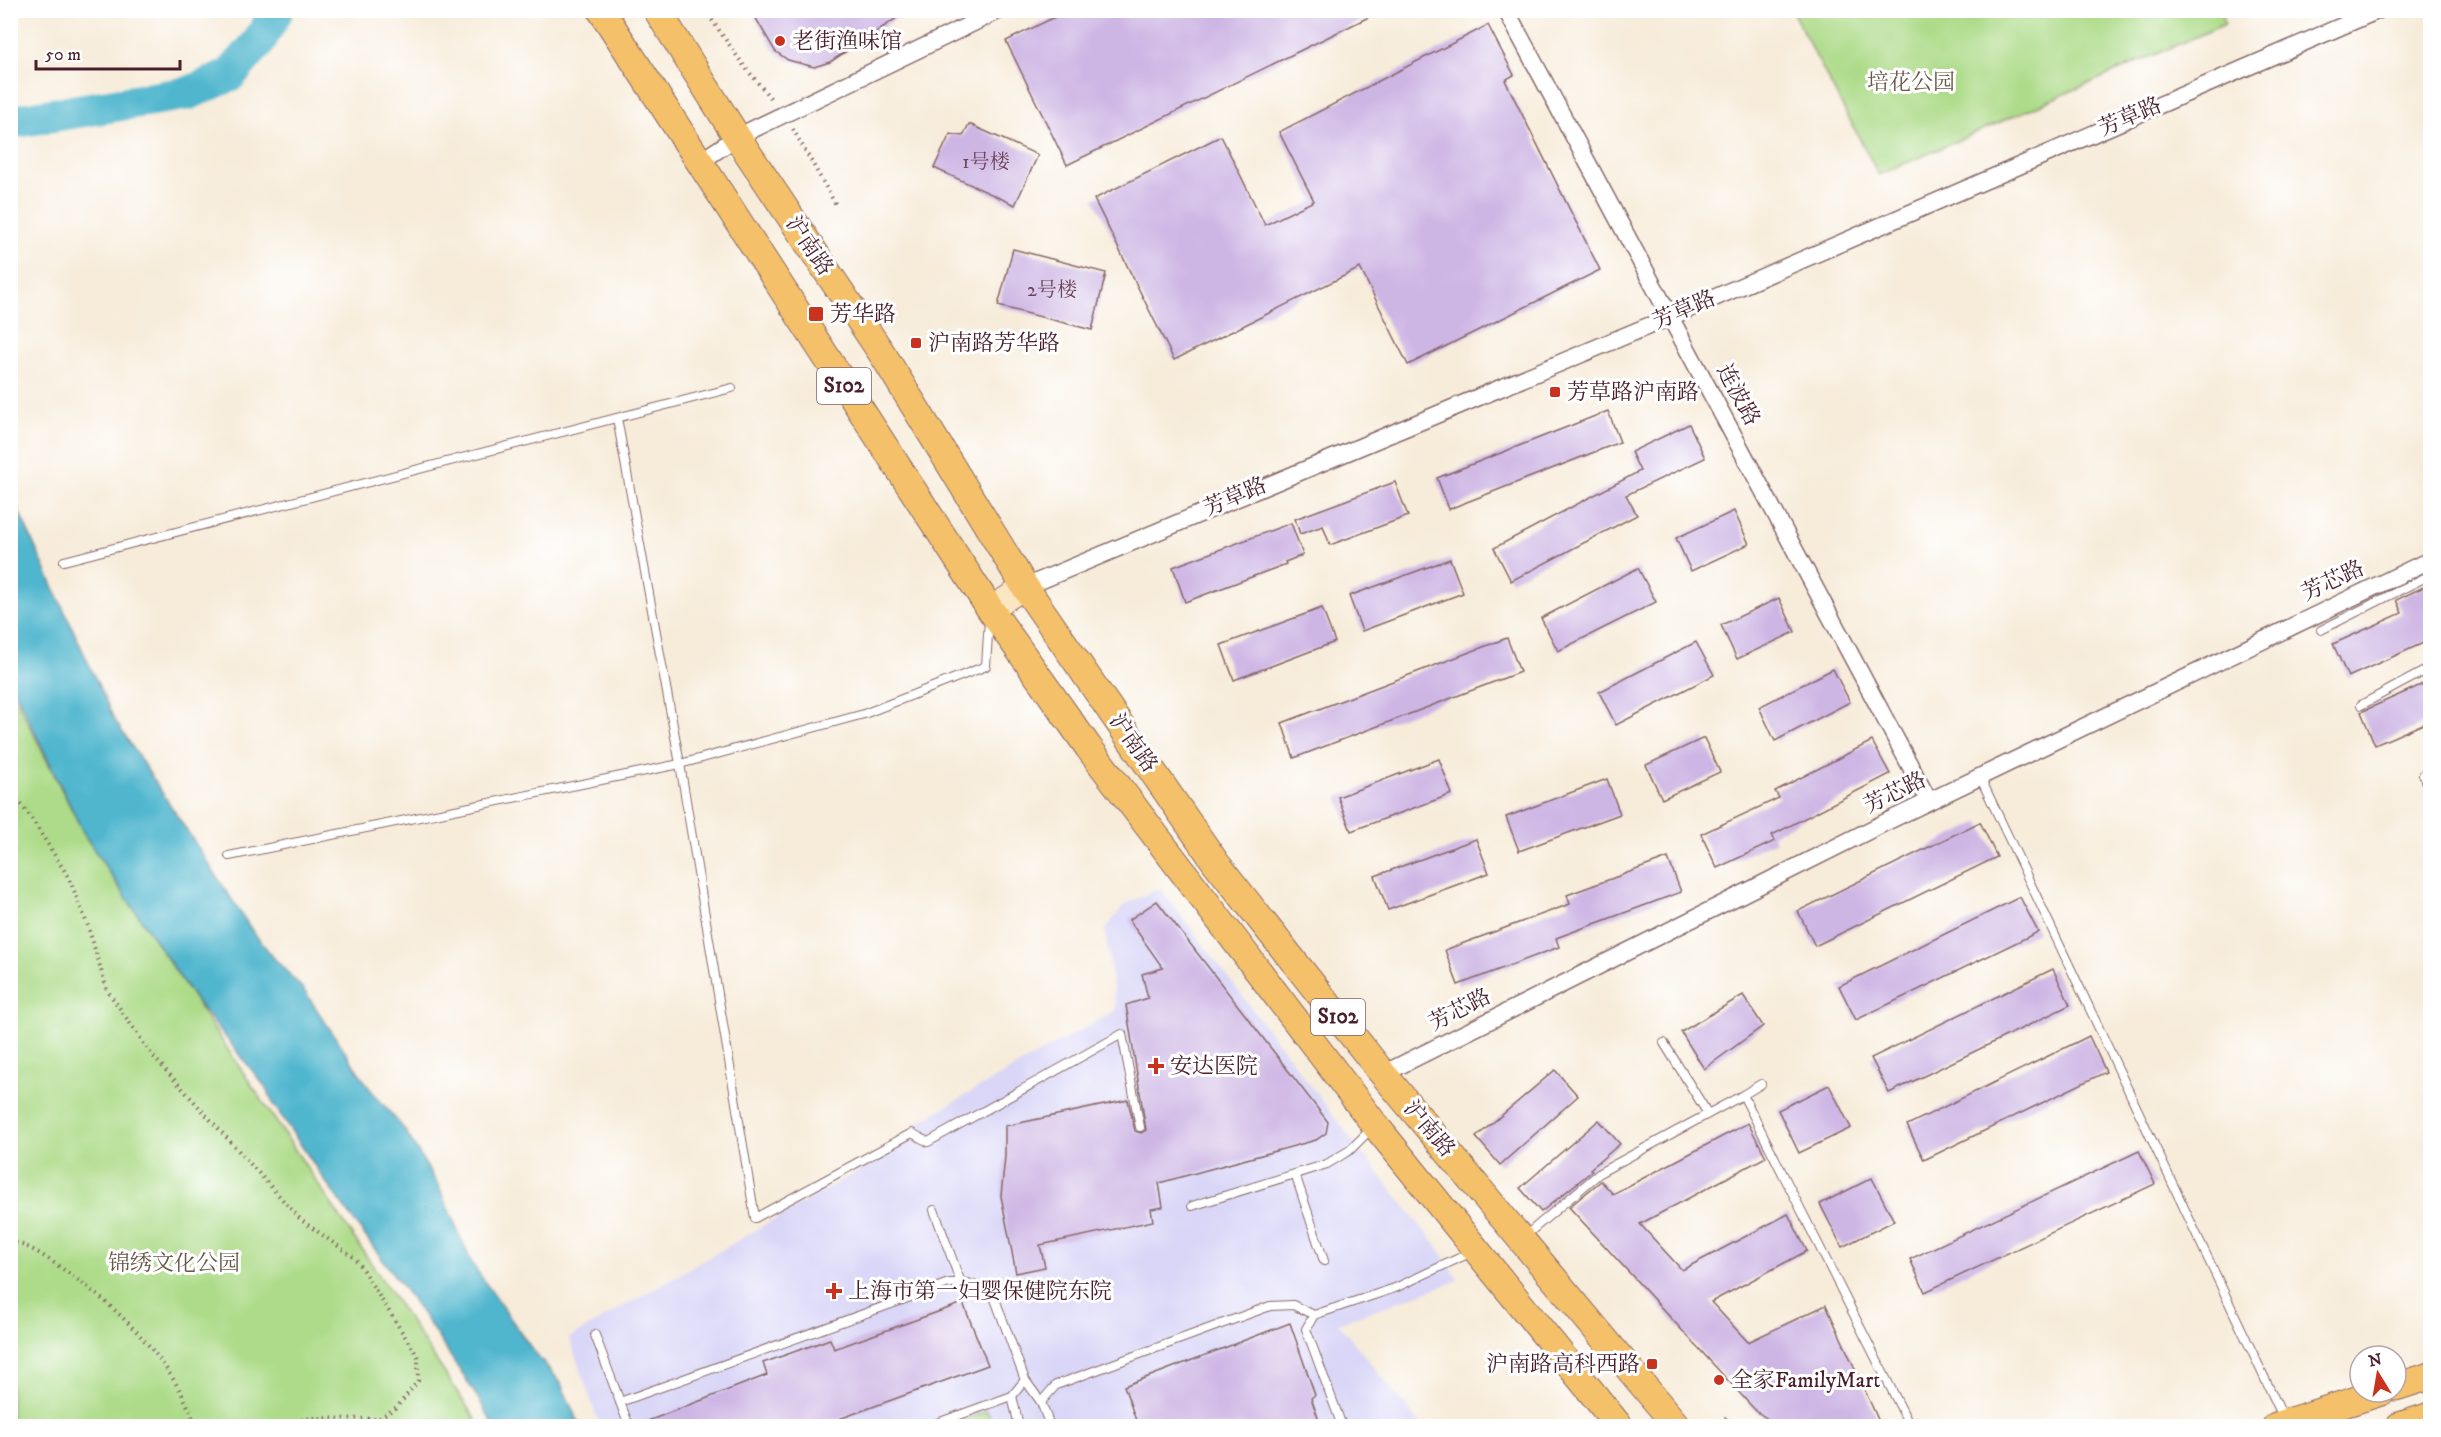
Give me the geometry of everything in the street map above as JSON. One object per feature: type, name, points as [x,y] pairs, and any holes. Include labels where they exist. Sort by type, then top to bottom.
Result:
[{"type":"main road","name":"沪南路","points":[[601,10],[698,163],[990,609],[1089,748],[1375,1125],[1619,1426]]},
{"type":"main road","name":"沪南路","points":[[657,10],[736,137],[885,358],[1025,586],[1216,863],[1383,1074],[1677,1426]]},
{"type":"main road","points":[[2408,1383],[2430,1376]]},
{"type":"main road","points":[[2281,1425],[2348,1403]]},
{"type":"main road","points":[[2399,1426],[2430,1416]]},
{"type":"street","points":[[698,163],[736,137],[1000,10]]},
{"type":"street","name":"连波路","points":[[1506,10],[1929,801]]},
{"type":"street","name":"芳草路","points":[[990,609],[1025,586],[1670,317],[2379,10]]},
{"type":"street","name":"芳芯路","points":[[1383,1074],[1929,801],[2430,560]]},
{"type":"lane","points":[[64,561],[732,388]]},
{"type":"lane","points":[[616,418],[680,764],[755,1218],[912,1133],[928,1142],[1122,1034],[1140,1128]]},
{"type":"lane","points":[[2321,630],[2430,575]]},
{"type":"lane","points":[[229,856],[680,764],[864,714],[986,666],[990,609]]},
{"type":"lane","points":[[2361,705],[2430,668]]},
{"type":"lane","points":[[2430,770],[2423,774],[2430,792]]},
{"type":"lane","points":[[1980,777],[2281,1425]]},
{"type":"lane","points":[[1664,1043],[1708,1114]]},
{"type":"lane","points":[[1521,1239],[1601,1172],[1761,1084]]},
{"type":"lane","points":[[1743,1095],[1910,1426]]},
{"type":"lane","points":[[1192,1206],[1327,1164],[1350,1150],[1375,1125]]},
{"type":"lane","points":[[1295,1174],[1324,1261]]},
{"type":"lane","points":[[934,1210],[961,1283]]},
{"type":"lane","points":[[1342,1426],[1306,1329],[1314,1315],[1395,1288],[1476,1250]]},
{"type":"lane","points":[[620,1402],[949,1283],[961,1283],[982,1287],[995,1299],[1025,1380],[1041,1402],[1050,1426]]},
{"type":"lane","points":[[1041,1402],[1056,1385],[1270,1306],[1293,1305],[1314,1315]]},
{"type":"lane","points":[[595,1335],[629,1426]]},
{"type":"lane","points":[[929,1426],[1012,1396],[1025,1380]]},
{"type":"lane","points":[[1012,1396],[1019,1426]]},
{"type":"path","points":[[10,790],[30,816],[69,878],[88,926],[107,990],[152,1054],[301,1220],[355,1258],[418,1357],[418,1381],[397,1407],[378,1419],[311,1418],[271,1426]]},
{"type":"path","points":[[10,1242],[42,1255],[86,1286],[117,1312],[146,1343],[173,1378],[190,1408],[196,1426]]},
{"type":"path","points":[[1722,1426],[1719,1423],[1727,1417],[1736,1426]]},
{"type":"shaded area","points":[[1160,888],[1349,1136],[1440,1250],[1459,1280],[1338,1323],[1422,1426],[600,1426],[569,1338],[910,1141],[915,1124],[1116,1010],[1105,930],[1124,905]]},
{"type":"green space","name":"培花公园","points":[[2219,10],[2225,24],[1879,175],[1792,11]]},
{"type":"green space","name":"锦绣文化公园","points":[[10,687],[85,836],[480,1426],[11,1426]]},
{"type":"green space","points":[[987,1411],[993,1426],[945,1426]]},
{"type":"water","points":[[10,492],[114,719],[253,932],[303,989],[370,1089],[404,1129],[438,1185],[472,1264],[532,1349],[560,1382],[580,1426],[494,1426],[424,1316],[330,1188],[274,1105],[264,1085],[194,998],[85,836],[11,683]]},
{"type":"building","points":[[751,10],[909,10],[830,62],[814,67],[788,60],[775,51]]},
{"type":"building","points":[[1069,10],[1383,10],[1067,165],[1006,41]]},
{"type":"building","points":[[1488,25],[1514,75],[1505,80],[1600,270],[1408,365],[1360,268],[1174,360],[1094,199],[1221,136],[1265,225],[1314,201],[1279,132]]},
{"type":"building","points":[[969,124],[1038,155],[1015,205],[934,168],[950,134],[963,136]]},
{"type":"building","points":[[1013,249],[1106,273],[1092,330],[998,306]]},
{"type":"building","points":[[1608,411],[1620,442],[1449,509],[1437,478]]},
{"type":"building","points":[[1689,424],[1705,458],[1626,495],[1637,515],[1511,581],[1494,548],[1640,471],[1631,452]]},
{"type":"building","points":[[1395,482],[1408,516],[1330,545],[1323,526],[1300,534],[1295,519]]},
{"type":"building","points":[[1734,511],[1749,544],[1691,571],[1676,538]]},
{"type":"building","points":[[1291,523],[1303,555],[1285,562],[1286,564],[1185,602],[1173,567]]},
{"type":"building","points":[[1450,559],[1463,593],[1362,631],[1349,596]]},
{"type":"building","points":[[1638,568],[1656,602],[1558,651],[1541,618]]},
{"type":"building","points":[[2430,584],[2430,640],[2348,677],[2333,644],[2402,613],[2396,600]]},
{"type":"building","points":[[1779,598],[1795,632],[1737,659],[1721,625]]},
{"type":"building","points":[[1322,608],[1335,642],[1234,680],[1221,645]]},
{"type":"building","points":[[1507,638],[1520,672],[1294,758],[1282,723]]},
{"type":"building","points":[[1696,642],[1714,675],[1616,725],[1599,692]]},
{"type":"building","points":[[1833,669],[1850,702],[1775,741],[1759,707]]},
{"type":"building","points":[[2430,681],[2430,721],[2375,745],[2361,712]]},
{"type":"building","points":[[1704,738],[1720,772],[1662,799],[1646,765]]},
{"type":"building","points":[[1872,741],[1890,774],[1772,835],[1775,841],[1717,868],[1701,834],[1779,798],[1775,791]]},
{"type":"building","points":[[1439,759],[1452,794],[1351,831],[1338,797]]},
{"type":"building","points":[[1607,779],[1620,814],[1519,851],[1506,817]]},
{"type":"building","points":[[1980,822],[1997,857],[1815,946],[1798,911]]},
{"type":"building","points":[[1476,839],[1489,873],[1388,910],[1375,876]]},
{"type":"building","points":[[1668,858],[1681,892],[1556,938],[1559,947],[1458,985],[1445,950],[1570,904],[1567,895]]},
{"type":"building","points":[[2020,897],[2038,932],[1856,1020],[1839,986]]},
{"type":"building","points":[[1157,901],[1328,1122],[1326,1133],[1316,1140],[1159,1183],[1163,1207],[1151,1209],[1153,1221],[1040,1245],[1045,1267],[1016,1273],[1001,1196],[1005,1126],[1128,1100],[1135,1131],[1141,1133],[1146,1130],[1126,1005],[1148,998],[1142,974],[1163,968],[1129,920]]},
{"type":"building","points":[[2053,969],[2070,1005],[1889,1093],[1871,1058]]},
{"type":"building","points":[[1743,995],[1763,1026],[1704,1069],[1681,1032]]},
{"type":"building","points":[[2089,1036],[2106,1072],[1924,1160],[1907,1125]]},
{"type":"building","points":[[1555,1070],[1578,1096],[1500,1165],[1476,1137]]},
{"type":"building","points":[[1829,1085],[1851,1128],[1799,1153],[1778,1110]]},
{"type":"building","points":[[1599,1120],[1620,1144],[1590,1169],[1592,1171],[1541,1212],[1520,1188]]},
{"type":"building","points":[[1748,1123],[1766,1157],[1640,1224],[1682,1270],[1788,1214],[1807,1251],[1711,1302],[1748,1342],[1826,1305],[1881,1426],[1778,1426],[1756,1411],[1569,1207],[1601,1181],[1613,1194]]},
{"type":"building","points":[[2139,1151],[2155,1184],[1925,1292],[1910,1259]]},
{"type":"building","points":[[1872,1178],[1894,1221],[1842,1247],[1820,1204]]},
{"type":"building","points":[[963,1303],[988,1365],[820,1426],[635,1426],[767,1375],[763,1363],[830,1339],[834,1349]]},
{"type":"building","points":[[1290,1323],[1315,1395],[1311,1398],[1321,1426],[1138,1426],[1124,1386]]},
{"type":"waterway","points":[[10,122],[189,93],[230,75],[258,43],[277,10]]},
{"type":"place","name":"老街渔味馆","points":[[780,41]]},
{"type":"place","name":"芳华路","points":[[816,314]]},
{"type":"place","name":"沪南路芳华路","points":[[916,343]]},
{"type":"place","name":"芳草路沪南路","points":[[1555,392]]},
{"type":"place","name":"安达医院","points":[[1156,1066]]},
{"type":"place","name":"上海市第一妇婴保健院东院","points":[[834,1291]]},
{"type":"place","name":"沪南路高科西路","points":[[1652,1364]]},
{"type":"place","name":"全家FamilyMart","points":[[1719,1380]]}]
